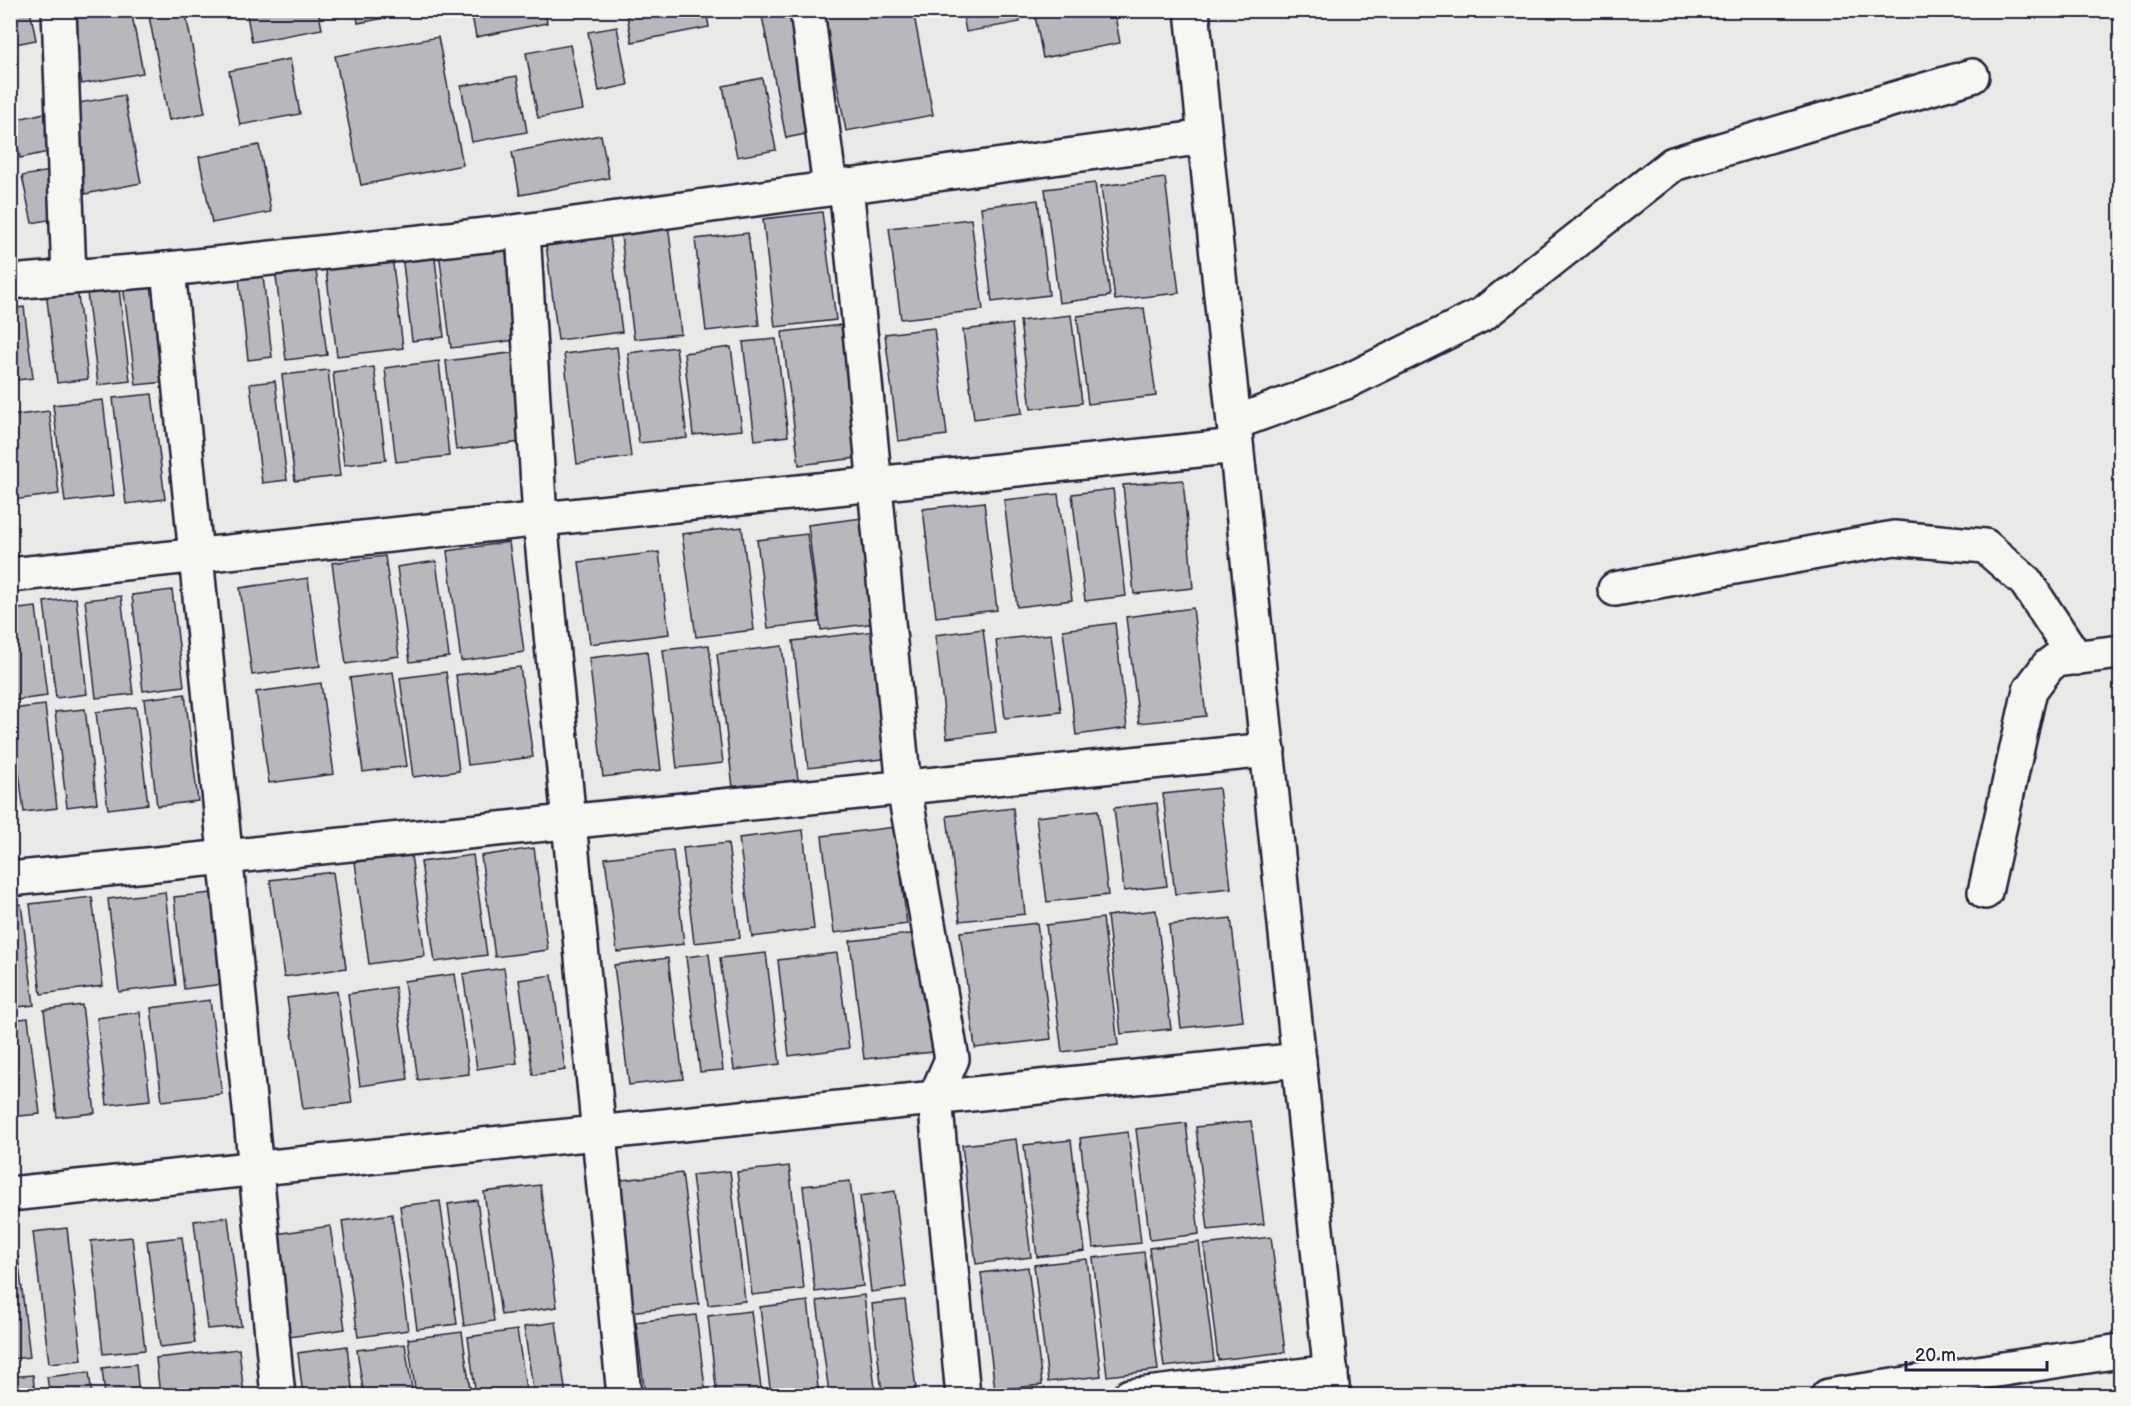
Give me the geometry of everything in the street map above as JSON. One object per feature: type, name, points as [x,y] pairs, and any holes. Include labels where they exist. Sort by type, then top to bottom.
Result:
[{"type":"street","points":[[59,10],[69,278]]},
{"type":"street","points":[[807,10],[838,186],[874,484],[904,788],[952,1059],[934,1098],[963,1395]]},
{"type":"street","points":[[1130,1395],[1332,1384],[1192,10]]},
{"type":"street","points":[[10,575],[874,484],[1235,434],[1483,314],[1673,164],[1972,76]]},
{"type":"street","points":[[10,282],[168,269],[523,231],[1205,136]]},
{"type":"street","points":[[523,231],[540,519],[624,1395]]},
{"type":"street","points":[[168,269],[278,1395]]},
{"type":"street","points":[[1615,590],[1894,538],[1985,546],[2026,582],[2076,658]]},
{"type":"street","points":[[1985,892],[2030,690],[2048,666],[2056,660],[2121,652]]},
{"type":"street","points":[[10,879],[1268,750]]},
{"type":"street","points":[[10,1194],[1299,1060]]},
{"type":"street","points":[[1828,1395],[2121,1351]]},
{"type":"building","points":[[10,10],[30,10],[36,40],[10,45]]},
{"type":"building","points":[[67,10],[131,10],[143,73],[82,84]]},
{"type":"building","points":[[185,10],[205,113],[169,120],[148,11]]},
{"type":"building","points":[[246,10],[318,10],[322,29],[252,42]]},
{"type":"building","points":[[356,10],[411,10],[411,13],[358,23]]},
{"type":"building","points":[[471,10],[545,10],[547,23],[476,37]]},
{"type":"building","points":[[626,10],[706,10],[709,27],[632,42]]},
{"type":"building","points":[[790,10],[807,10],[830,129],[786,138],[762,16]]},
{"type":"building","points":[[823,10],[913,10],[933,115],[846,131]]},
{"type":"building","points":[[962,10],[1018,10],[1020,22],[966,32]]},
{"type":"building","points":[[1034,10],[1114,10],[1120,43],[1043,58]]},
{"type":"building","points":[[617,27],[628,85],[599,91],[588,32]]},
{"type":"building","points":[[438,37],[463,165],[361,185],[335,56]]},
{"type":"building","points":[[570,45],[583,110],[538,118],[526,53]]},
{"type":"building","points":[[290,59],[300,114],[240,125],[229,71]]},
{"type":"building","points":[[517,76],[527,132],[472,142],[461,86]]},
{"type":"building","points":[[762,78],[776,150],[737,157],[723,86]]},
{"type":"building","points":[[10,80],[16,110],[10,111]]},
{"type":"building","points":[[124,95],[141,183],[85,194],[67,105]]},
{"type":"building","points":[[45,113],[53,151],[20,158],[13,120]]},
{"type":"building","points":[[601,135],[609,178],[520,195],[512,152]]},
{"type":"building","points":[[259,145],[271,212],[212,223],[199,157]]},
{"type":"building","points":[[66,168],[75,215],[32,223],[22,176]]},
{"type":"building","points":[[1165,178],[1179,293],[1115,300],[1101,186]]},
{"type":"building","points":[[1095,183],[1110,296],[1059,303],[1045,189]]},
{"type":"building","points":[[1038,200],[1049,295],[992,302],[981,207]]},
{"type":"building","points":[[822,212],[836,320],[775,327],[763,219]]},
{"type":"building","points":[[971,219],[983,310],[901,319],[889,228]]},
{"type":"building","points":[[668,223],[681,334],[634,339],[620,228]]},
{"type":"building","points":[[503,228],[517,340],[451,348],[437,236]]},
{"type":"building","points":[[432,233],[444,337],[412,341],[400,237]]},
{"type":"building","points":[[748,233],[759,325],[706,331],[695,239]]},
{"type":"building","points":[[610,237],[622,332],[558,340],[546,244]]},
{"type":"building","points":[[392,256],[403,348],[337,356],[325,263]]},
{"type":"building","points":[[261,258],[272,357],[248,360],[237,260]]},
{"type":"building","points":[[315,263],[327,355],[286,360],[275,268]]},
{"type":"building","points":[[75,270],[88,379],[57,383],[44,274]]},
{"type":"building","points":[[117,272],[130,381],[98,385],[85,276]]},
{"type":"building","points":[[163,280],[175,381],[136,385],[123,285]]},
{"type":"building","points":[[24,307],[33,378],[10,381],[10,309]]},
{"type":"building","points":[[1144,308],[1156,396],[1088,404],[1077,316]]},
{"type":"building","points":[[1071,315],[1082,403],[1031,409],[1020,321]]},
{"type":"building","points":[[1012,324],[1022,413],[974,419],[963,330]]},
{"type":"building","points":[[841,325],[857,458],[799,465],[782,332]]},
{"type":"building","points":[[934,328],[947,435],[898,441],[885,334]]},
{"type":"building","points":[[776,339],[788,436],[755,440],[743,342]]},
{"type":"building","points":[[617,347],[631,457],[577,464],[564,354]]},
{"type":"building","points":[[676,347],[687,438],[639,443],[628,353]]},
{"type":"building","points":[[731,347],[742,430],[693,435],[684,353]]},
{"type":"building","points":[[518,352],[529,441],[456,450],[446,361]]},
{"type":"building","points":[[439,361],[449,456],[396,462],[385,368]]},
{"type":"building","points":[[374,367],[386,460],[344,465],[333,372]]},
{"type":"building","points":[[328,370],[340,476],[295,481],[282,375]]},
{"type":"building","points":[[275,381],[287,480],[262,483],[250,384]]},
{"type":"building","points":[[152,394],[165,499],[126,504],[113,398]]},
{"type":"building","points":[[103,400],[114,496],[65,502],[53,405]]},
{"type":"building","points":[[49,411],[59,494],[13,500],[10,416]]},
{"type":"building","points":[[1183,480],[1193,588],[1134,594],[1123,485]]},
{"type":"building","points":[[1113,489],[1126,596],[1085,601],[1072,494]]},
{"type":"building","points":[[1058,494],[1072,600],[1017,607],[1004,500]]},
{"type":"building","points":[[984,502],[997,610],[936,617],[923,509]]},
{"type":"building","points":[[870,517],[883,622],[821,630],[808,525]]},
{"type":"building","points":[[742,527],[754,630],[696,637],[682,534]]},
{"type":"building","points":[[807,534],[819,622],[768,628],[757,540]]},
{"type":"building","points":[[509,542],[524,652],[461,661],[447,551]]},
{"type":"building","points":[[659,552],[669,634],[590,644],[579,562]]},
{"type":"building","points":[[385,556],[399,656],[346,664],[332,563]]},
{"type":"building","points":[[436,561],[449,657],[410,662],[397,567]]},
{"type":"building","points":[[308,578],[320,666],[252,675],[240,588]]},
{"type":"building","points":[[172,590],[184,686],[143,691],[132,595]]},
{"type":"building","points":[[121,596],[133,694],[96,698],[85,600]]},
{"type":"building","points":[[76,598],[87,694],[56,698],[44,602]]},
{"type":"building","points":[[36,607],[47,696],[10,701],[10,610]]},
{"type":"building","points":[[1193,608],[1206,716],[1139,723],[1126,617]]},
{"type":"building","points":[[1115,623],[1127,728],[1076,735],[1063,630]]},
{"type":"building","points":[[983,629],[996,732],[947,738],[935,635]]},
{"type":"building","points":[[875,631],[890,758],[808,768],[793,641]]},
{"type":"building","points":[[1051,634],[1061,712],[1005,718],[996,640]]},
{"type":"building","points":[[709,645],[723,763],[677,768],[663,650]]},
{"type":"building","points":[[782,646],[798,780],[733,787],[717,654]]},
{"type":"building","points":[[647,651],[661,770],[603,777],[589,658]]},
{"type":"building","points":[[520,667],[533,757],[468,765],[456,675]]},
{"type":"building","points":[[393,672],[407,766],[363,772],[350,678]]},
{"type":"building","points":[[446,672],[459,771],[413,777],[400,678]]},
{"type":"building","points":[[321,683],[334,774],[269,783],[256,692]]},
{"type":"building","points":[[185,694],[198,801],[157,806],[144,699]]},
{"type":"building","points":[[45,705],[57,808],[24,812],[11,709]]},
{"type":"building","points":[[136,707],[148,804],[108,809],[96,712]]},
{"type":"building","points":[[85,709],[97,803],[67,807],[55,712]]},
{"type":"building","points":[[1219,788],[1231,888],[1175,894],[1163,794]]},
{"type":"building","points":[[1157,803],[1167,886],[1124,891],[1114,808]]},
{"type":"building","points":[[1013,808],[1025,914],[960,921],[947,816]]},
{"type":"building","points":[[1098,810],[1108,895],[1047,902],[1036,817]]},
{"type":"building","points":[[895,827],[907,924],[834,933],[822,836]]},
{"type":"building","points":[[803,830],[814,929],[752,937],[739,838]]},
{"type":"building","points":[[728,843],[740,938],[694,943],[683,848]]},
{"type":"building","points":[[534,848],[548,950],[495,957],[481,856]]},
{"type":"building","points":[[673,850],[684,944],[617,952],[605,858]]},
{"type":"building","points":[[411,855],[425,956],[369,964],[355,862]]},
{"type":"building","points":[[473,855],[487,955],[435,962],[421,862]]},
{"type":"building","points":[[333,872],[346,968],[284,977],[270,880]]},
{"type":"building","points":[[165,892],[176,985],[119,992],[108,899]]},
{"type":"building","points":[[212,893],[223,984],[184,989],[174,897]]},
{"type":"building","points":[[92,897],[103,986],[41,994],[30,904]]},
{"type":"building","points":[[21,904],[34,1005],[10,1008],[10,905]]},
{"type":"building","points":[[1156,910],[1171,1029],[1121,1034],[1107,916]]},
{"type":"building","points":[[1103,918],[1118,1045],[1062,1052],[1046,925]]},
{"type":"building","points":[[1231,918],[1243,1021],[1181,1028],[1169,925]]},
{"type":"building","points":[[1037,923],[1051,1039],[975,1048],[960,932]]},
{"type":"building","points":[[918,933],[933,1052],[864,1059],[850,941]]},
{"type":"building","points":[[766,953],[780,1064],[734,1070],[720,958]]},
{"type":"building","points":[[837,953],[849,1048],[789,1056],[778,960]]},
{"type":"building","points":[[709,954],[723,1070],[700,1072],[686,957]]},
{"type":"building","points":[[668,958],[683,1079],[629,1085],[614,965]]},
{"type":"building","points":[[504,968],[517,1063],[477,1069],[463,974]]},
{"type":"building","points":[[455,974],[469,1074],[418,1080],[404,981]]},
{"type":"building","points":[[552,975],[565,1070],[533,1075],[519,980]]},
{"type":"building","points":[[395,987],[408,1079],[360,1086],[348,994]]},
{"type":"building","points":[[337,991],[352,1103],[303,1109],[287,998]]},
{"type":"building","points":[[210,1000],[222,1094],[162,1101],[151,1008]]},
{"type":"building","points":[[82,1005],[95,1113],[57,1117],[44,1010]]},
{"type":"building","points":[[140,1012],[150,1100],[107,1105],[97,1018]]},
{"type":"building","points":[[28,1018],[40,1114],[10,1117],[10,1020]]},
{"type":"building","points":[[1251,1121],[1264,1224],[1208,1230],[1196,1127]]},
{"type":"building","points":[[1186,1123],[1199,1234],[1150,1240],[1136,1129]]},
{"type":"building","points":[[1128,1132],[1141,1243],[1093,1248],[1080,1138]]},
{"type":"building","points":[[1016,1139],[1031,1257],[976,1264],[962,1145]]},
{"type":"building","points":[[1071,1140],[1085,1251],[1037,1257],[1024,1145]]},
{"type":"building","points":[[789,1166],[804,1289],[752,1295],[737,1172]]},
{"type":"building","points":[[730,1171],[745,1301],[708,1305],[692,1175]]},
{"type":"building","points":[[682,1173],[699,1304],[611,1314],[596,1183]]},
{"type":"building","points":[[850,1181],[863,1286],[815,1292],[803,1186]]},
{"type":"building","points":[[540,1185],[557,1307],[501,1315],[484,1192]]},
{"type":"building","points":[[895,1191],[906,1287],[871,1292],[860,1196]]},
{"type":"building","points":[[477,1200],[494,1321],[464,1326],[448,1204]]},
{"type":"building","points":[[440,1201],[457,1324],[417,1329],[400,1206]]},
{"type":"building","points":[[392,1214],[408,1330],[358,1337],[342,1221]]},
{"type":"building","points":[[228,1217],[241,1326],[207,1329],[194,1221]]},
{"type":"building","points":[[330,1226],[345,1329],[289,1337],[276,1234]]},
{"type":"building","points":[[67,1228],[82,1360],[49,1363],[33,1232]]},
{"type":"building","points":[[132,1237],[145,1350],[103,1354],[91,1241]]},
{"type":"building","points":[[182,1237],[195,1343],[160,1347],[147,1241]]},
{"type":"building","points":[[1271,1237],[1285,1352],[1218,1360],[1204,1245]]},
{"type":"building","points":[[1199,1242],[1214,1361],[1164,1367],[1149,1248]]},
{"type":"building","points":[[1144,1252],[1158,1370],[1107,1376],[1093,1258]]},
{"type":"building","points":[[18,1256],[30,1357],[10,1359],[10,1257]]},
{"type":"building","points":[[1087,1259],[1101,1376],[1048,1382],[1034,1265]]},
{"type":"building","points":[[1028,1267],[1042,1385],[995,1390],[981,1273]]},
{"type":"building","points":[[864,1295],[875,1388],[829,1393],[817,1301]]},
{"type":"building","points":[[905,1300],[916,1389],[882,1393],[872,1304]]},
{"type":"building","points":[[808,1301],[819,1396],[771,1396],[760,1307]]},
{"type":"building","points":[[751,1311],[762,1396],[717,1396],[708,1316]]},
{"type":"building","points":[[696,1315],[706,1396],[645,1396],[636,1322]]},
{"type":"building","points":[[556,1322],[566,1396],[534,1396],[524,1327]]},
{"type":"building","points":[[517,1330],[527,1396],[476,1396],[468,1337]]},
{"type":"building","points":[[462,1332],[471,1396],[416,1396],[408,1339]]},
{"type":"building","points":[[405,1344],[413,1396],[364,1396],[357,1350]]},
{"type":"building","points":[[347,1346],[353,1396],[303,1396],[298,1353]]},
{"type":"building","points":[[239,1349],[244,1396],[160,1396],[156,1358]]},
{"type":"building","points":[[136,1364],[139,1396],[105,1396],[102,1368]]},
{"type":"building","points":[[89,1372],[92,1396],[50,1396],[47,1377]]},
{"type":"building","points":[[33,1375],[35,1396],[10,1396],[10,1377]]}]
